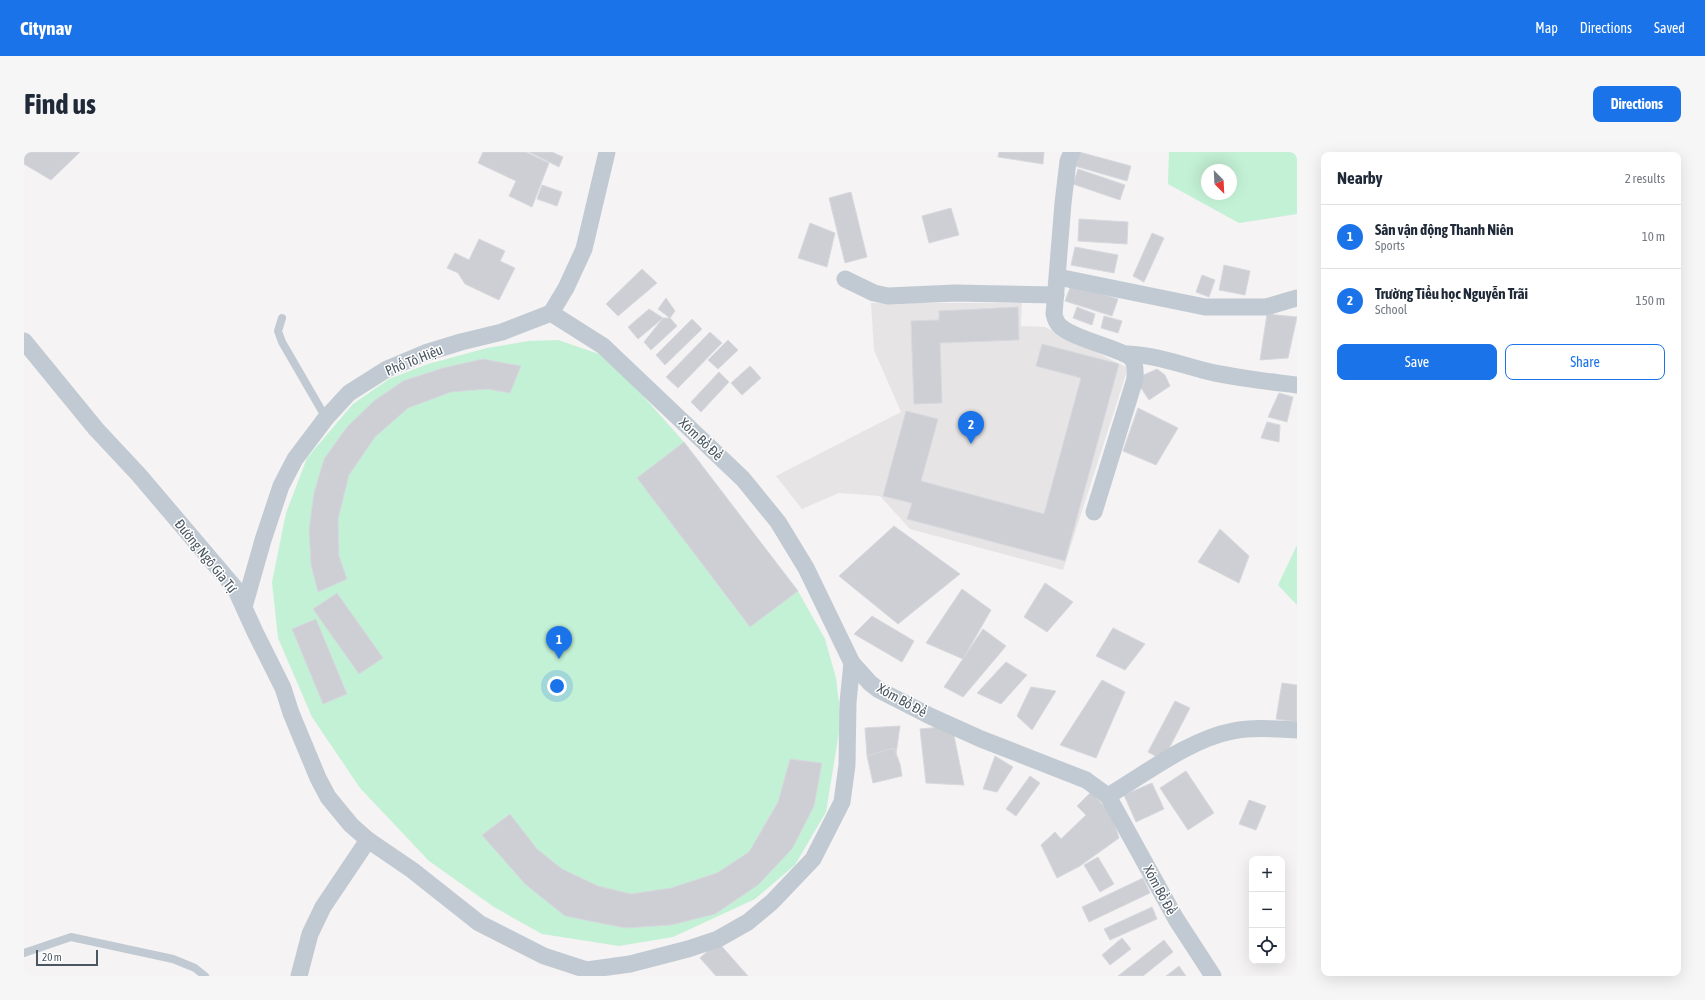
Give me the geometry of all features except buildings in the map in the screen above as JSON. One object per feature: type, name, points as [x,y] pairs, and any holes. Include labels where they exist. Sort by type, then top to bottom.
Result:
[{"type":"street","points":[[551,313],[566,288],[584,249],[607,152]]},
{"type":"street","points":[[1072,152],[1068,161],[1063,204],[1054,314],[1061,327],[1105,347],[1127,354],[1153,356],[1203,370],[1236,377],[1297,385]]},
{"type":"street","points":[[1058,277],[1206,307],[1266,307],[1297,298]]},
{"type":"street","points":[[845,279],[874,293],[888,296],[955,293],[1056,295]]},
{"type":"street","name":"Phố Tô Hiệu","points":[[244,607],[262,540],[281,486],[295,459],[326,418],[349,393],[387,369],[461,342],[502,332],[551,313]]},
{"type":"street","name":"Xóm Bồ Đề","points":[[551,313],[603,346],[742,479],[778,522],[806,568],[852,662],[870,683],[894,698],[982,739],[1086,780],[1108,796],[1176,920],[1213,976]]},
{"type":"street","name":"Đường Ngô Gia Tự","points":[[24,341],[96,429],[203,548],[235,588],[283,688],[291,713],[318,778],[328,797],[351,825],[368,840],[412,870],[479,923],[544,956],[590,973]]},
{"type":"street","points":[[1094,512],[1135,379],[1133,360],[1127,354]]},
{"type":"street","points":[[590,973],[688,949],[718,939],[748,922],[772,902],[814,859],[842,802],[847,758],[848,702],[852,662]]},
{"type":"street","points":[[1108,796],[1197,742],[1232,731],[1260,729],[1297,730]]},
{"type":"street","points":[[299,976],[310,934],[323,907],[368,840]]},
{"type":"lane","points":[[282,318],[278,331],[282,342],[326,418]]},
{"type":"lane","points":[[24,953],[71,937],[173,959],[195,968],[205,976]]},
{"type":"shaded area","points":[[871,303],[1022,303],[1021,326],[1045,327],[1128,368],[1063,570],[910,529],[880,496],[839,493],[802,509],[776,476],[901,412],[874,350]]},
{"type":"green space","points":[[1169,152],[1297,152],[1297,214],[1239,223],[1168,184]]},
{"type":"green space","points":[[558,340],[599,354],[636,388],[684,442],[798,591],[825,639],[836,678],[841,720],[826,812],[795,865],[755,899],[673,937],[619,946],[542,934],[494,907],[429,861],[360,788],[312,717],[278,638],[272,582],[286,513],[307,458],[353,404],[389,379],[428,364],[487,348],[529,341]]},
{"type":"green space","points":[[1297,545],[1297,605],[1278,585]]},
{"type":"place","name":"Trường Tiểu học Nguyễn Trãi","points":[[971,444]]},
{"type":"place","name":"Sân vận động Thanh Niên","points":[[559,659]]}]
